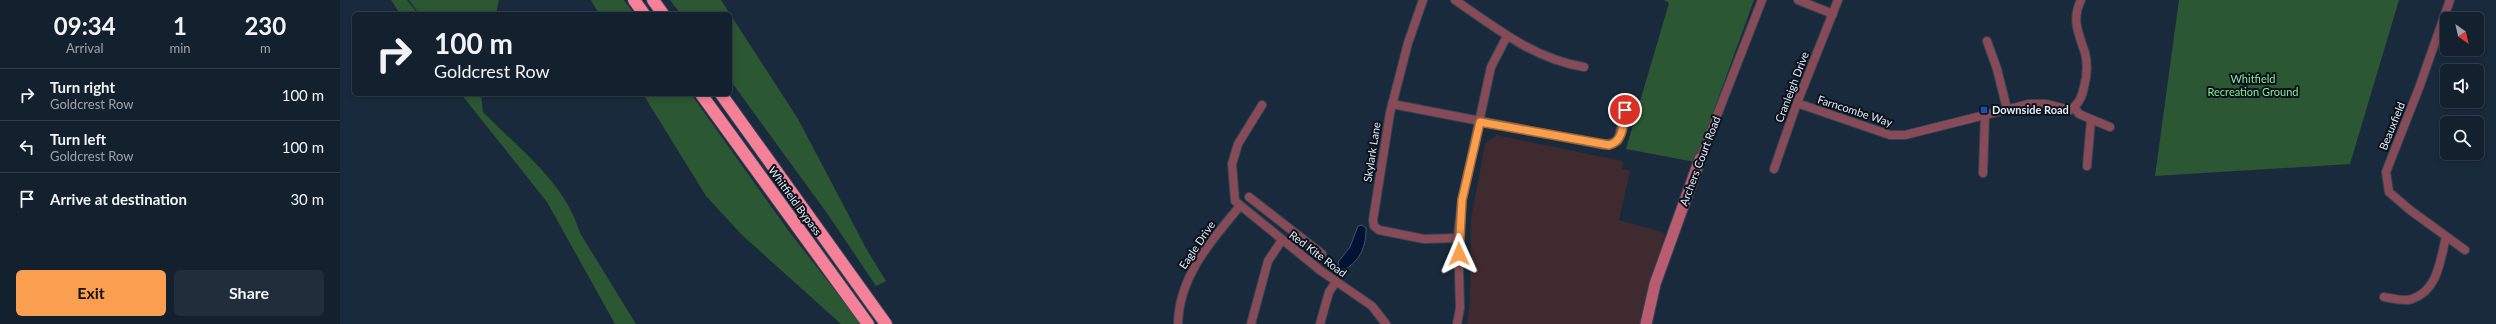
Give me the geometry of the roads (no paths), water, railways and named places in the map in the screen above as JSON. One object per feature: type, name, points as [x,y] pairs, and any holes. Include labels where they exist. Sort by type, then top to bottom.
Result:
[{"type":"highway","points":[[634,0],[643,12]]},
{"type":"highway","points":[[653,0],[662,12]]},
{"type":"highway","name":"Whitfield Bypass","points":[[702,96],[868,324]]},
{"type":"highway","name":"Whitfield Bypass","points":[[721,96],[886,324]]},
{"type":"street","name":"Skylark Lane","points":[[1423,0],[1392,104],[1373,220],[1374,226],[1379,230],[1424,239],[1458,238]]},
{"type":"street","points":[[1455,0],[1507,36],[1548,58],[1564,64],[1584,67]]},
{"type":"street","name":"Archers Court Road","points":[[1646,324],[1654,284],[1700,159],[1762,0]]},
{"type":"street","points":[[1798,0],[1834,14]]},
{"type":"street","name":"Cranleigh Drive","points":[[1774,169],[1797,103],[1834,14],[1838,0]]},
{"type":"street","points":[[2081,0],[2077,12],[2076,27],[2085,54],[2087,71],[2082,97],[2074,107],[2079,114],[2110,127]]},
{"type":"street","name":"Beauxfield","points":[[2450,0],[2419,88],[2386,172],[2389,192],[2465,250]]},
{"type":"street","points":[[1457,324],[1460,308],[1458,238],[1462,200],[1491,67],[1507,36]]},
{"type":"street","points":[[1986,41],[1997,69],[2007,109]]},
{"type":"street","name":"Farncombe Way","points":[[1797,103],[1890,135],[1905,134],[2038,103],[2065,110],[2074,107]]},
{"type":"street","points":[[1392,104],[1480,122],[1609,145],[1618,141],[1621,136],[1625,110]]},
{"type":"street","points":[[1238,204],[1232,164],[1238,144],[1262,105]]},
{"type":"street","points":[[1983,173],[1985,115]]},
{"type":"street","points":[[2087,166],[2091,120]]},
{"type":"street","points":[[1250,197],[1322,254]]},
{"type":"street","name":"Red Kite Road","points":[[1238,204],[1336,282],[1372,306],[1386,324]]},
{"type":"street","name":"Eagle Drive","points":[[1178,324],[1181,295],[1192,270],[1207,246],[1238,204]]},
{"type":"street","points":[[1258,221],[1267,210]]},
{"type":"street","points":[[2384,297],[2411,300],[2426,290],[2436,279],[2446,237]]},
{"type":"street","points":[[1251,324],[1268,261],[1282,240]]},
{"type":"street","points":[[1302,256],[1310,244]]},
{"type":"street","points":[[1320,324],[1329,292],[1336,282]]},
{"type":"water","points":[[1362,225],[1366,228],[1362,252],[1346,269],[1340,269],[1338,262],[1350,247],[1358,226]]},
{"type":"place","name":"Downside Road","points":[[1984,110]]},
{"type":"park label","name":"Whitfield Recreation Ground","points":[[2253,85]]}]
